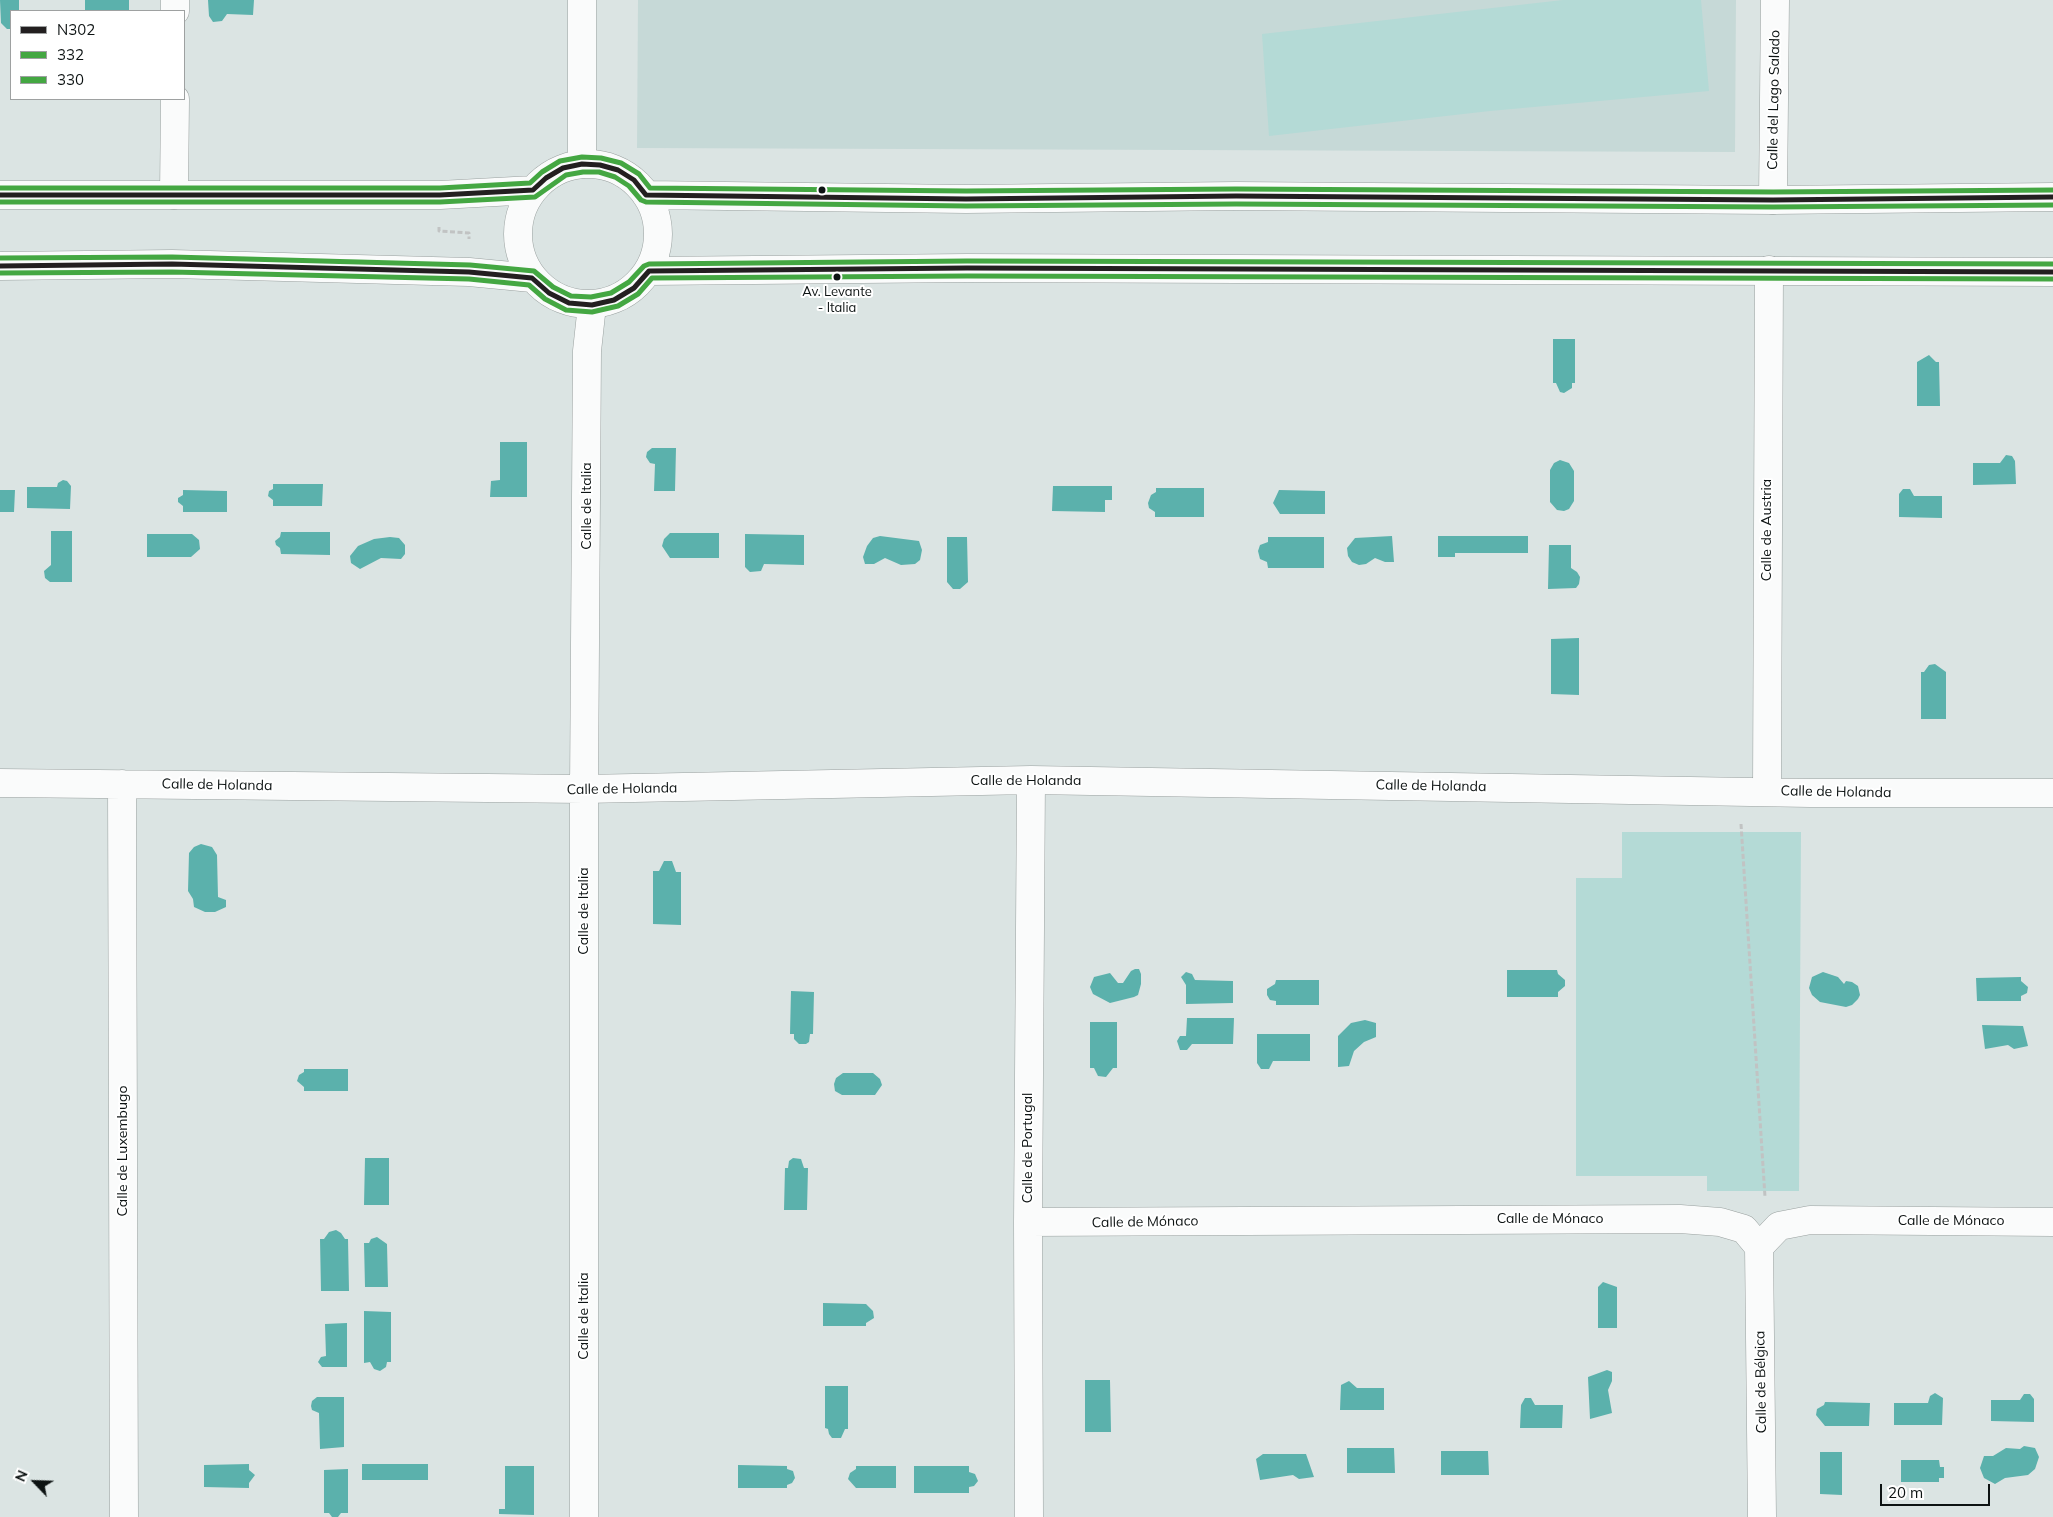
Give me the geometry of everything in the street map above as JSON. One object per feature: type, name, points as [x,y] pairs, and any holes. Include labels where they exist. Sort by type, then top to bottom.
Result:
[{"type":"street","points":[[582,0],[582,164]]},
{"type":"street","name":"Calle del Lago Salado","points":[[1773,200],[1775,0]]},
{"type":"street","points":[[174,195],[175,100]]},
{"type":"street","points":[[582,164],[600,165],[618,170],[634,180],[646,195],[655,212],[658,232],[656,252],[649,271],[634,288],[614,300],[592,305],[569,303],[549,293],[532,278],[521,257],[517,234],[522,211],[533,190],[546,178],[563,168],[582,164]]},
{"type":"street","points":[[0,196],[440,196],[533,190]]},
{"type":"street","points":[[646,195],[966,199],[1246,196],[1773,200],[2053,198]]},
{"type":"street","points":[[0,266],[172,264],[469,272],[532,278]]},
{"type":"street","points":[[649,271],[957,268],[2053,272]]},
{"type":"street","name":"Calle de Austria","points":[[1767,790],[1769,270]]},
{"type":"street","name":"Calle de Italia","points":[[584,1517],[584,789],[586,743],[587,351],[592,305]]},
{"type":"street","name":"Calle de Holanda","points":[[0,783],[584,789],[1031,780],[1767,790],[1810,793],[2053,793]]},
{"type":"street","name":"Calle de Portugal","points":[[1029,1517],[1028,1222],[1031,780]]},
{"type":"street","name":"Calle de Luxembugo","points":[[122,784],[124,1517]]},
{"type":"street","name":"Calle de Mónaco","points":[[1028,1222],[1680,1219],[1720,1222],[1744,1230],[1759,1247],[1779,1226],[1810,1220],[2053,1222]]},
{"type":"street","name":"Calle de Bélgica","points":[[1759,1247],[1762,1517]]},
{"type":"path","points":[[440,196],[439,231],[469,233],[469,272]]},
{"type":"path","points":[[1741,819],[1766,1200]]},
{"type":"shaded area","points":[[638,0],[1736,0],[1735,152],[637,148]]},
{"type":"shaded area","points":[[1563,0],[1701,0],[1709,91],[1490,111],[1269,136],[1262,34]]},
{"type":"shaded area","points":[[1622,832],[1801,832],[1799,1191],[1707,1191],[1707,1176],[1576,1176],[1576,878],[1622,878]]},
{"type":"water","points":[[0,0],[19,0],[19,10],[10,10],[10,29],[7,29],[1,23]]},
{"type":"water","points":[[85,0],[129,0],[129,10],[85,10]]},
{"type":"water","points":[[208,0],[254,0],[253,15],[227,14],[222,21],[213,22],[209,16]]},
{"type":"water","points":[[1553,339],[1575,339],[1575,383],[1572,383],[1572,388],[1564,393],[1560,392],[1556,383],[1553,383]]},
{"type":"water","points":[[1929,355],[1936,362],[1939,362],[1940,406],[1917,406],[1917,362]]},
{"type":"water","points":[[500,442],[527,442],[527,497],[490,497],[491,481],[500,480]]},
{"type":"water","points":[[652,448],[676,448],[675,491],[654,491],[655,464],[650,463],[646,457],[647,452]]},
{"type":"water","points":[[2006,455],[2012,456],[2015,461],[2016,484],[1973,485],[1973,463],[2000,463]]},
{"type":"water","points":[[1560,460],[1569,463],[1574,471],[1574,501],[1569,509],[1564,511],[1557,510],[1550,502],[1550,470],[1554,463]]},
{"type":"water","points":[[63,480],[67,481],[71,486],[70,509],[27,508],[27,487],[57,487],[58,483]]},
{"type":"water","points":[[273,484],[323,484],[322,506],[273,506],[273,500],[268,496],[269,491],[273,489]]},
{"type":"water","points":[[1053,486],[1112,486],[1112,500],[1105,500],[1105,512],[1052,511]]},
{"type":"water","points":[[1156,488],[1204,488],[1204,517],[1155,517],[1155,512],[1149,508],[1148,503],[1151,495],[1156,492]]},
{"type":"water","points":[[1903,489],[1910,489],[1914,496],[1942,496],[1942,518],[1899,517],[1899,494]]},
{"type":"water","points":[[0,490],[15,490],[14,512],[0,512]]},
{"type":"water","points":[[183,490],[227,491],[227,512],[183,512],[183,506],[178,502],[178,498],[183,495]]},
{"type":"water","points":[[1279,490],[1325,491],[1325,514],[1280,514],[1273,503]]},
{"type":"water","points":[[51,531],[72,531],[72,582],[50,582],[45,578],[44,571],[51,565]]},
{"type":"water","points":[[281,532],[330,532],[330,555],[281,554],[280,548],[276,545],[275,541],[280,537]]},
{"type":"water","points":[[670,533],[719,533],[719,558],[670,558],[662,546],[664,539]]},
{"type":"water","points":[[147,534],[192,534],[199,540],[200,549],[191,557],[147,557]]},
{"type":"water","points":[[745,534],[804,535],[804,565],[764,564],[761,571],[750,572],[745,567]]},
{"type":"water","points":[[880,536],[919,541],[922,550],[920,560],[915,564],[901,565],[885,558],[874,564],[865,564],[863,557],[867,546],[873,538]]},
{"type":"water","points":[[1392,536],[1394,562],[1385,562],[1375,558],[1366,564],[1359,565],[1352,562],[1348,556],[1347,548],[1355,538]]},
{"type":"water","points":[[1438,536],[1528,536],[1528,553],[1455,553],[1455,557],[1438,557]]},
{"type":"water","points":[[947,537],[967,537],[968,582],[960,589],[953,589],[947,582]]},
{"type":"water","points":[[1268,537],[1324,537],[1324,568],[1268,568],[1267,562],[1260,559],[1258,551],[1260,545],[1268,542]]},
{"type":"water","points":[[399,538],[405,545],[405,554],[401,559],[381,558],[360,569],[351,563],[350,556],[358,546],[374,539]]},
{"type":"water","points":[[1549,545],[1571,545],[1571,568],[1580,577],[1576,588],[1548,589]]},
{"type":"water","points":[[1579,638],[1579,695],[1551,694],[1551,639]]},
{"type":"water","points":[[1935,664],[1946,672],[1946,719],[1921,719],[1921,672],[1924,672],[1929,665]]},
{"type":"water","points":[[201,844],[212,847],[217,855],[218,897],[226,900],[226,907],[215,912],[205,912],[194,907],[193,899],[188,891],[189,853],[194,847]]},
{"type":"water","points":[[664,861],[672,861],[676,872],[681,872],[681,925],[653,924],[653,871],[659,871]]},
{"type":"water","points":[[1139,969],[1141,974],[1138,995],[1110,1003],[1093,994],[1090,987],[1094,977],[1110,973],[1118,983],[1123,983],[1131,971]]},
{"type":"water","points":[[1507,970],[1557,970],[1558,974],[1565,980],[1565,986],[1558,992],[1558,997],[1507,997]]},
{"type":"water","points":[[1186,972],[1192,974],[1195,980],[1233,981],[1233,1003],[1186,1004],[1186,985],[1181,977]]},
{"type":"water","points":[[1823,972],[1838,977],[1844,984],[1846,981],[1858,986],[1860,995],[1858,999],[1852,1005],[1846,1007],[1820,1002],[1812,995],[1809,988],[1812,977]]},
{"type":"water","points":[[2021,977],[2021,981],[2028,987],[2027,993],[2021,996],[2021,1001],[1977,1001],[1976,978]]},
{"type":"water","points":[[1276,980],[1319,980],[1319,1005],[1276,1005],[1276,1001],[1270,1000],[1267,995],[1267,989],[1275,984]]},
{"type":"water","points":[[791,991],[814,992],[813,1034],[810,1034],[809,1042],[806,1044],[799,1044],[794,1039],[794,1034],[790,1034]]},
{"type":"water","points":[[1187,1018],[1234,1018],[1233,1044],[1192,1044],[1187,1050],[1180,1050],[1177,1041],[1180,1036],[1186,1036]]},
{"type":"water","points":[[1365,1020],[1376,1023],[1376,1037],[1364,1042],[1354,1051],[1349,1066],[1338,1067],[1338,1036],[1351,1023]]},
{"type":"water","points":[[1090,1022],[1117,1022],[1117,1068],[1113,1068],[1106,1077],[1098,1076],[1094,1068],[1090,1068]]},
{"type":"water","points":[[1982,1025],[2023,1026],[2028,1046],[2014,1049],[2008,1045],[1985,1049]]},
{"type":"water","points":[[1257,1034],[1310,1034],[1310,1061],[1273,1061],[1269,1069],[1261,1069],[1257,1063]]},
{"type":"water","points":[[304,1069],[348,1069],[348,1091],[304,1091],[304,1087],[297,1081],[299,1075],[304,1072]]},
{"type":"water","points":[[843,1073],[873,1073],[880,1079],[882,1085],[875,1095],[842,1095],[835,1091],[834,1084],[836,1078]]},
{"type":"water","points":[[365,1158],[389,1158],[389,1205],[364,1205]]},
{"type":"water","points":[[793,1158],[801,1159],[804,1168],[808,1168],[807,1210],[784,1210],[785,1168],[788,1168],[789,1161]]},
{"type":"water","points":[[336,1230],[345,1239],[348,1239],[349,1291],[321,1291],[320,1239],[324,1239],[329,1232]]},
{"type":"water","points":[[377,1237],[387,1244],[388,1287],[365,1287],[364,1243],[369,1243],[371,1239]]},
{"type":"water","points":[[1603,1282],[1617,1287],[1617,1328],[1598,1328],[1598,1287]]},
{"type":"water","points":[[823,1303],[866,1304],[873,1311],[874,1318],[866,1323],[866,1326],[823,1326]]},
{"type":"water","points":[[364,1311],[391,1312],[391,1362],[387,1362],[386,1367],[380,1371],[374,1369],[370,1362],[364,1363]]},
{"type":"water","points":[[347,1323],[347,1367],[322,1367],[318,1362],[321,1357],[326,1356],[325,1324]]},
{"type":"water","points":[[1607,1370],[1612,1372],[1612,1381],[1608,1390],[1612,1413],[1590,1419],[1588,1377]]},
{"type":"water","points":[[1085,1380],[1110,1380],[1111,1432],[1085,1432]]},
{"type":"water","points":[[1349,1381],[1357,1388],[1384,1388],[1384,1410],[1340,1410],[1341,1385]]},
{"type":"water","points":[[825,1386],[848,1386],[848,1429],[845,1429],[841,1438],[832,1438],[828,1429],[825,1428]]},
{"type":"water","points":[[1935,1393],[1943,1398],[1942,1425],[1894,1425],[1894,1403],[1928,1403],[1930,1396]]},
{"type":"water","points":[[2024,1394],[2030,1394],[2034,1399],[2034,1422],[1991,1421],[1991,1400],[2020,1400]]},
{"type":"water","points":[[317,1397],[344,1397],[344,1447],[320,1449],[319,1413],[312,1410],[311,1406],[312,1401]]},
{"type":"water","points":[[1525,1398],[1531,1398],[1535,1405],[1563,1405],[1562,1428],[1520,1428],[1521,1405]]},
{"type":"water","points":[[1825,1402],[1870,1403],[1869,1426],[1825,1426],[1816,1415],[1817,1409],[1824,1405]]},
{"type":"water","points":[[2024,1446],[2035,1448],[2039,1457],[2035,1469],[2028,1475],[2005,1478],[1995,1484],[1984,1478],[1980,1468],[1984,1456],[1993,1456],[2006,1448],[2020,1449]]},
{"type":"water","points":[[1347,1448],[1394,1448],[1395,1473],[1347,1473]]},
{"type":"water","points":[[1441,1451],[1488,1451],[1489,1475],[1441,1475]]},
{"type":"water","points":[[1820,1452],[1842,1452],[1842,1495],[1820,1494]]},
{"type":"water","points":[[1263,1454],[1306,1454],[1314,1477],[1299,1479],[1293,1475],[1260,1480],[1256,1459]]},
{"type":"water","points":[[1901,1460],[1939,1460],[1940,1467],[1944,1467],[1944,1478],[1939,1478],[1939,1482],[1901,1482]]},
{"type":"water","points":[[249,1464],[249,1470],[255,1475],[249,1483],[249,1488],[204,1487],[204,1465]]},
{"type":"water","points":[[362,1464],[428,1464],[428,1480],[362,1480]]},
{"type":"water","points":[[738,1465],[787,1466],[787,1469],[793,1471],[795,1478],[792,1483],[787,1485],[787,1488],[738,1488]]},
{"type":"water","points":[[505,1466],[534,1466],[534,1515],[499,1514],[499,1509],[505,1509]]},
{"type":"water","points":[[856,1466],[896,1466],[896,1488],[856,1488],[848,1479],[850,1473],[856,1469]]},
{"type":"water","points":[[914,1466],[969,1466],[969,1472],[975,1474],[978,1481],[974,1486],[969,1487],[969,1493],[914,1493]]},
{"type":"water","points":[[348,1469],[348,1513],[341,1513],[338,1517],[332,1517],[329,1513],[324,1513],[324,1470]]},
{"type":"transit line","name":"330","points":[[0,188],[440,188],[530,183],[542,172],[560,161],[582,157],[601,158],[621,163],[639,174],[650,188],[966,191],[1236,189],[1773,192],[2053,190]]},
{"type":"transit line","name":"N302","points":[[0,195],[440,195],[533,190],[546,178],[563,168],[582,164],[600,165],[618,170],[634,180],[646,195],[966,199],[1236,196],[1773,200],[2053,197]]},
{"type":"transit line","name":"332","points":[[0,202],[440,202],[535,197],[566,175],[599,172],[615,177],[629,186],[641,200],[646,202],[966,206],[1236,204],[1773,207],[2053,205]]},
{"type":"transit line","name":"330","points":[[0,258],[172,257],[470,265],[534,271],[553,287],[571,296],[591,297],[611,293],[629,282],[644,266],[649,264],[967,261],[2053,264]]},
{"type":"transit line","name":"N302","points":[[0,266],[172,264],[469,272],[532,278],[549,293],[569,303],[592,305],[614,300],[634,288],[649,271],[967,268],[2053,272]]},
{"type":"transit line","name":"332","points":[[0,273],[172,272],[469,279],[529,285],[545,299],[566,310],[592,312],[618,306],[638,294],[652,278],[967,276],[2053,279]]},
{"type":"place","name":"Av. Levante - Italia","points":[[837,277]]}]
